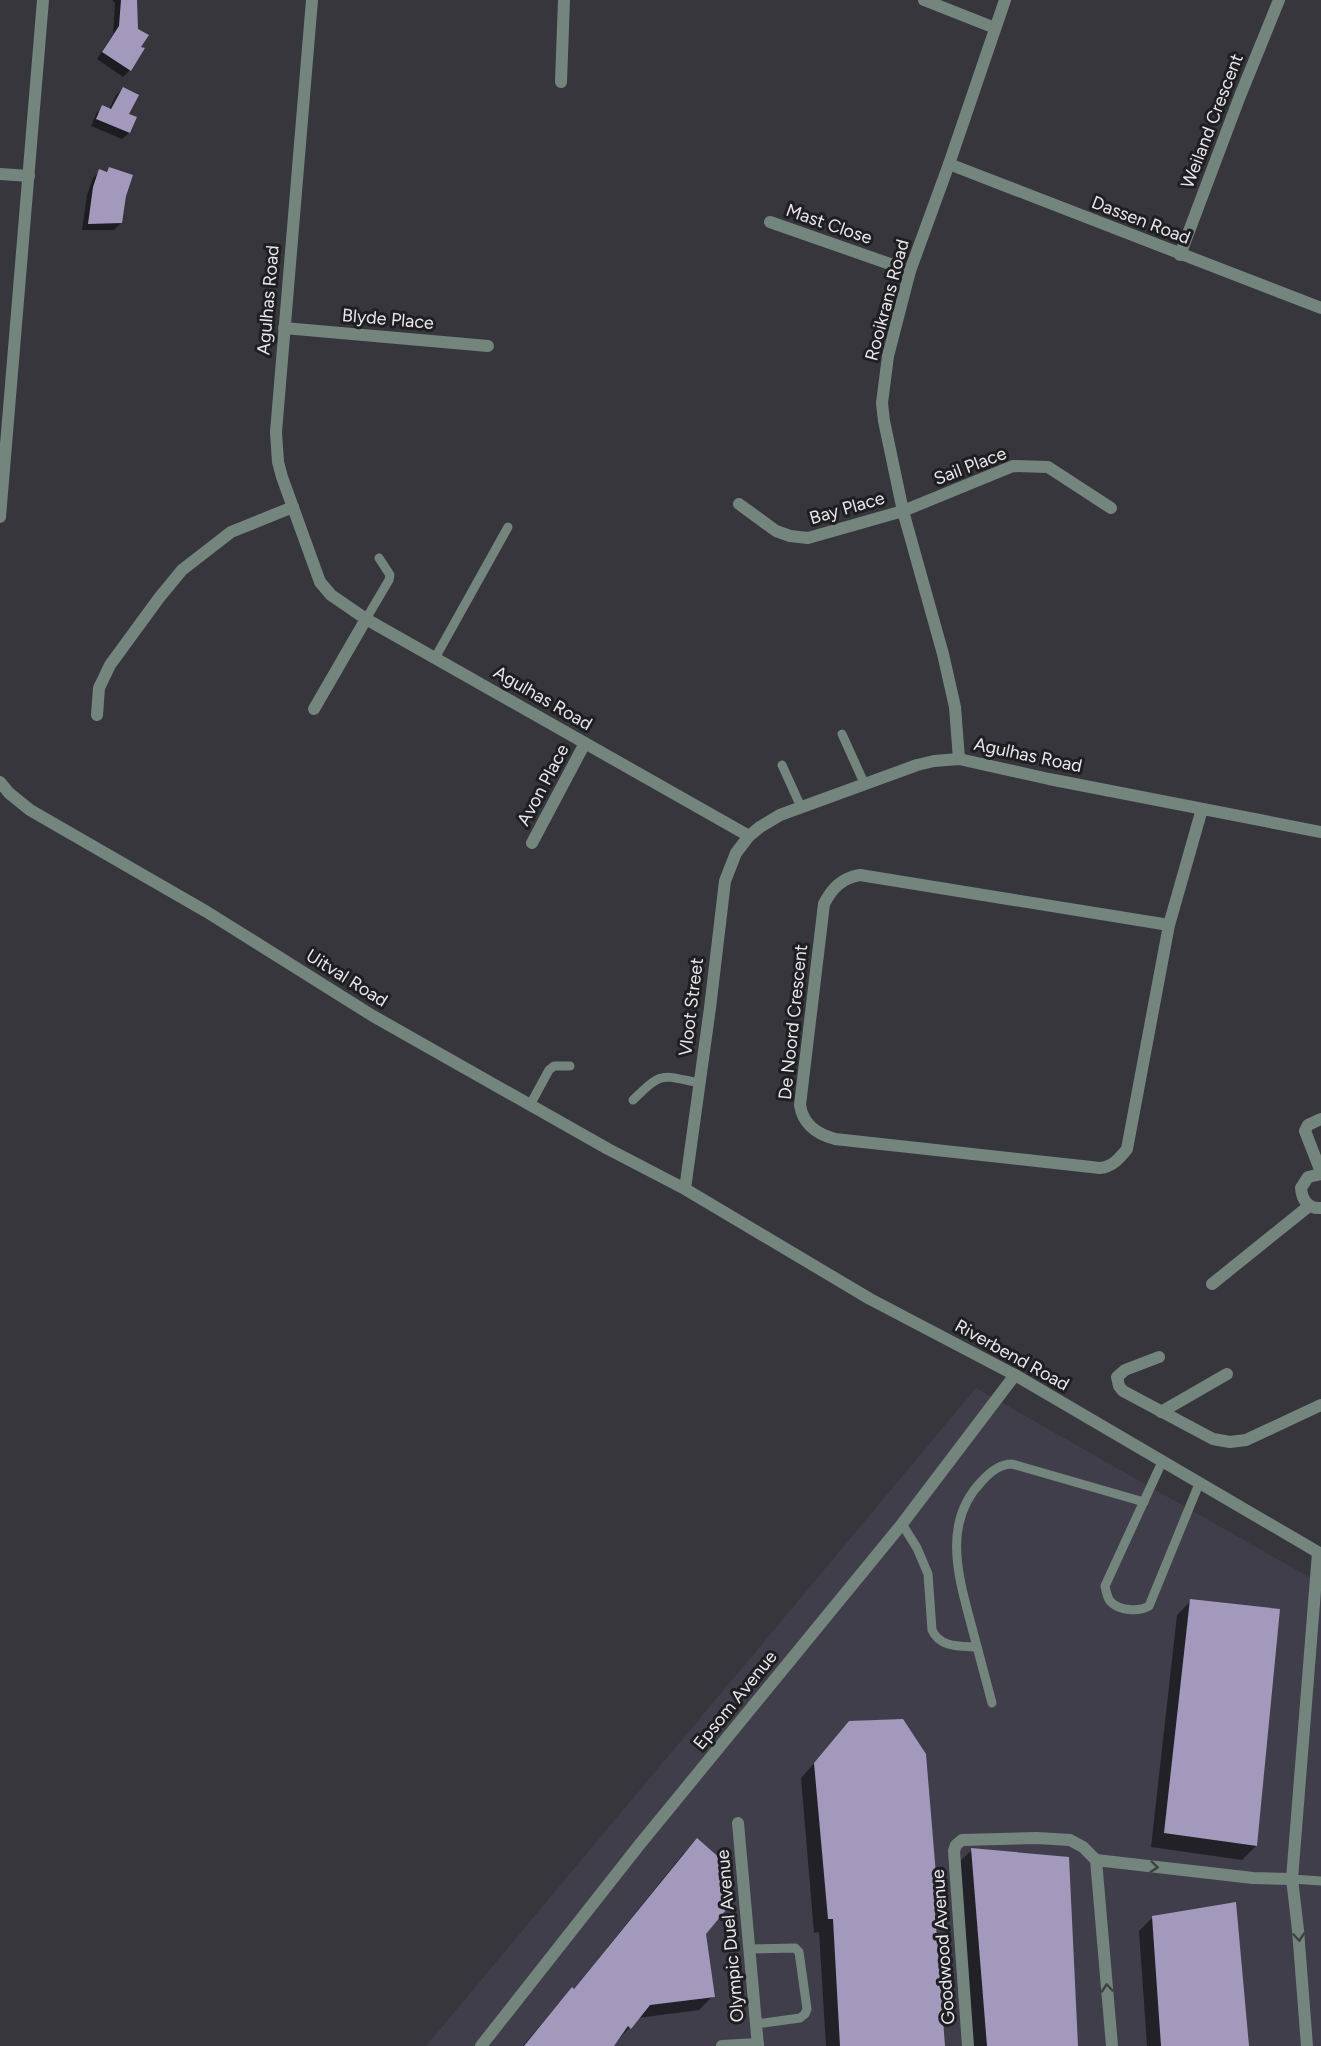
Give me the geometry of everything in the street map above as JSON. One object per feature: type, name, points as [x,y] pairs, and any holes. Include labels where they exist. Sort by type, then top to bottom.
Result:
[{"type":"street","points":[[0,518],[43,0]]},
{"type":"street","name":"Agulhas Road","points":[[312,0],[279,386],[277,447],[282,477],[320,582],[332,596],[366,619],[749,836],[780,815],[801,807],[934,760],[959,759],[1321,832]]},
{"type":"street","points":[[561,82],[564,0]]},
{"type":"street","points":[[924,0],[995,28]]},
{"type":"street","name":"Rooikrans Road","points":[[959,759],[955,707],[903,511],[885,431],[882,403],[888,356],[910,272],[1005,0]]},
{"type":"street","name":"Weiland Crescent","points":[[1180,255],[1240,96],[1280,0]]},
{"type":"street","name":"Dassen Road","points":[[949,164],[1321,308]]},
{"type":"street","points":[[0,174],[29,176]]},
{"type":"street","name":"Mast Close","points":[[770,222],[910,272]]},
{"type":"street","name":"Blyde Place","points":[[284,328],[488,346]]},
{"type":"street","name":"Sail Place","points":[[903,511],[1013,466],[1031,465],[1048,467],[1111,508]]},
{"type":"street","name":"Bay Place","points":[[739,504],[776,531],[790,536],[808,538],[903,511]]},
{"type":"street","points":[[97,715],[99,688],[110,665],[182,570],[231,532],[294,507]]},
{"type":"street","points":[[314,709],[366,619]]},
{"type":"street","name":"Avon Place","points":[[532,843],[585,743]]},
{"type":"street","name":"Uitval Road","points":[[0,782],[9,793],[30,810],[207,912],[373,1016],[608,1149],[685,1189]]},
{"type":"street","name":"De Noord Crescent","points":[[1168,925],[860,875],[844,880],[834,888],[824,904],[800,1105],[805,1120],[819,1133],[835,1139],[1100,1168],[1111,1165],[1127,1149],[1168,925],[1202,809]]},
{"type":"street","name":"Vloot Street","points":[[685,1189],[725,881],[731,862],[749,836]]},
{"type":"street","points":[[1212,1284],[1315,1207],[1304,1201],[1301,1188],[1308,1177],[1321,1173],[1305,1131],[1308,1125],[1321,1119]]},
{"type":"street","name":"Riverbend Road","points":[[685,1189],[870,1299],[1015,1375],[1319,1553]]},
{"type":"street","points":[[1159,1357],[1125,1370],[1117,1377],[1119,1386],[1123,1392],[1213,1439],[1230,1442],[1246,1440],[1321,1405]]},
{"type":"street","points":[[1161,1412],[1227,1374]]},
{"type":"street","name":"Epsom Avenue","points":[[481,2046],[640,1844],[902,1524],[1015,1375]]},
{"type":"street","points":[[1307,2046],[1292,1879],[1319,1553]]},
{"type":"street","name":"Olympic Duel Avenue","points":[[738,1823],[758,2045]]},
{"type":"street","name":"Goodwood Avenue","points":[[968,2046],[954,1851],[956,1845],[963,1840],[1037,1838],[1070,1840],[1083,1847],[1096,1860]]},
{"type":"street","points":[[1112,2046],[1096,1860],[1253,1878],[1292,1879]]},
{"type":"street","points":[[722,2046],[758,2045]]},
{"type":"lane","points":[[435,658],[508,527]]},
{"type":"lane","points":[[366,619],[389,580],[390,575],[379,558]]},
{"type":"lane","points":[[842,734],[865,784]]},
{"type":"lane","points":[[782,765],[801,807]]},
{"type":"lane","points":[[530,1105],[549,1070],[554,1066],[570,1066]]},
{"type":"lane","points":[[633,1100],[653,1081],[663,1076],[700,1083]]},
{"type":"lane","points":[[1162,1462],[1105,1586],[1110,1601],[1132,1611],[1142,1610],[1149,1606],[1200,1484]]},
{"type":"lane","points":[[992,1703],[960,1586],[957,1532],[966,1501],[986,1476],[1004,1464],[1012,1464],[1144,1502]]},
{"type":"lane","points":[[902,1524],[918,1548],[928,1574],[932,1630],[935,1636],[942,1643],[977,1647]]},
{"type":"lane","points":[[1292,1879],[1321,1881]]},
{"type":"lane","points":[[749,1949],[795,1948],[799,1952],[807,2009],[800,2018],[756,2024]]},
{"type":"shaded area","points":[[976,1388],[1321,1584],[1321,2046],[426,2046]]},
{"type":"building","points":[[121,0],[137,0],[138,29],[149,35],[141,47],[145,48],[131,71],[102,52],[119,26]]},
{"type":"building","points":[[123,87],[139,95],[129,114],[137,117],[130,133],[96,119],[102,105],[111,109]]},
{"type":"building","points":[[109,167],[133,175],[126,196],[122,223],[88,224],[93,187],[99,169],[107,172]]},
{"type":"building","points":[[1190,1599],[1280,1609],[1257,1846],[1164,1833]]},
{"type":"building","points":[[903,1719],[926,1754],[939,1911],[935,1912],[945,2046],[840,2046],[833,1919],[828,1919],[814,1763],[849,1721]]},
{"type":"building","points":[[697,1838],[731,1868],[730,1905],[706,1934],[715,1997],[650,2005],[631,2029],[628,2026],[614,2046],[524,2046],[572,1987],[574,1989]]},
{"type":"building","points":[[971,1848],[1069,1857],[1078,2046],[987,2046]]},
{"type":"building","points":[[1236,1902],[1249,2046],[1161,2046],[1152,1916]]}]
